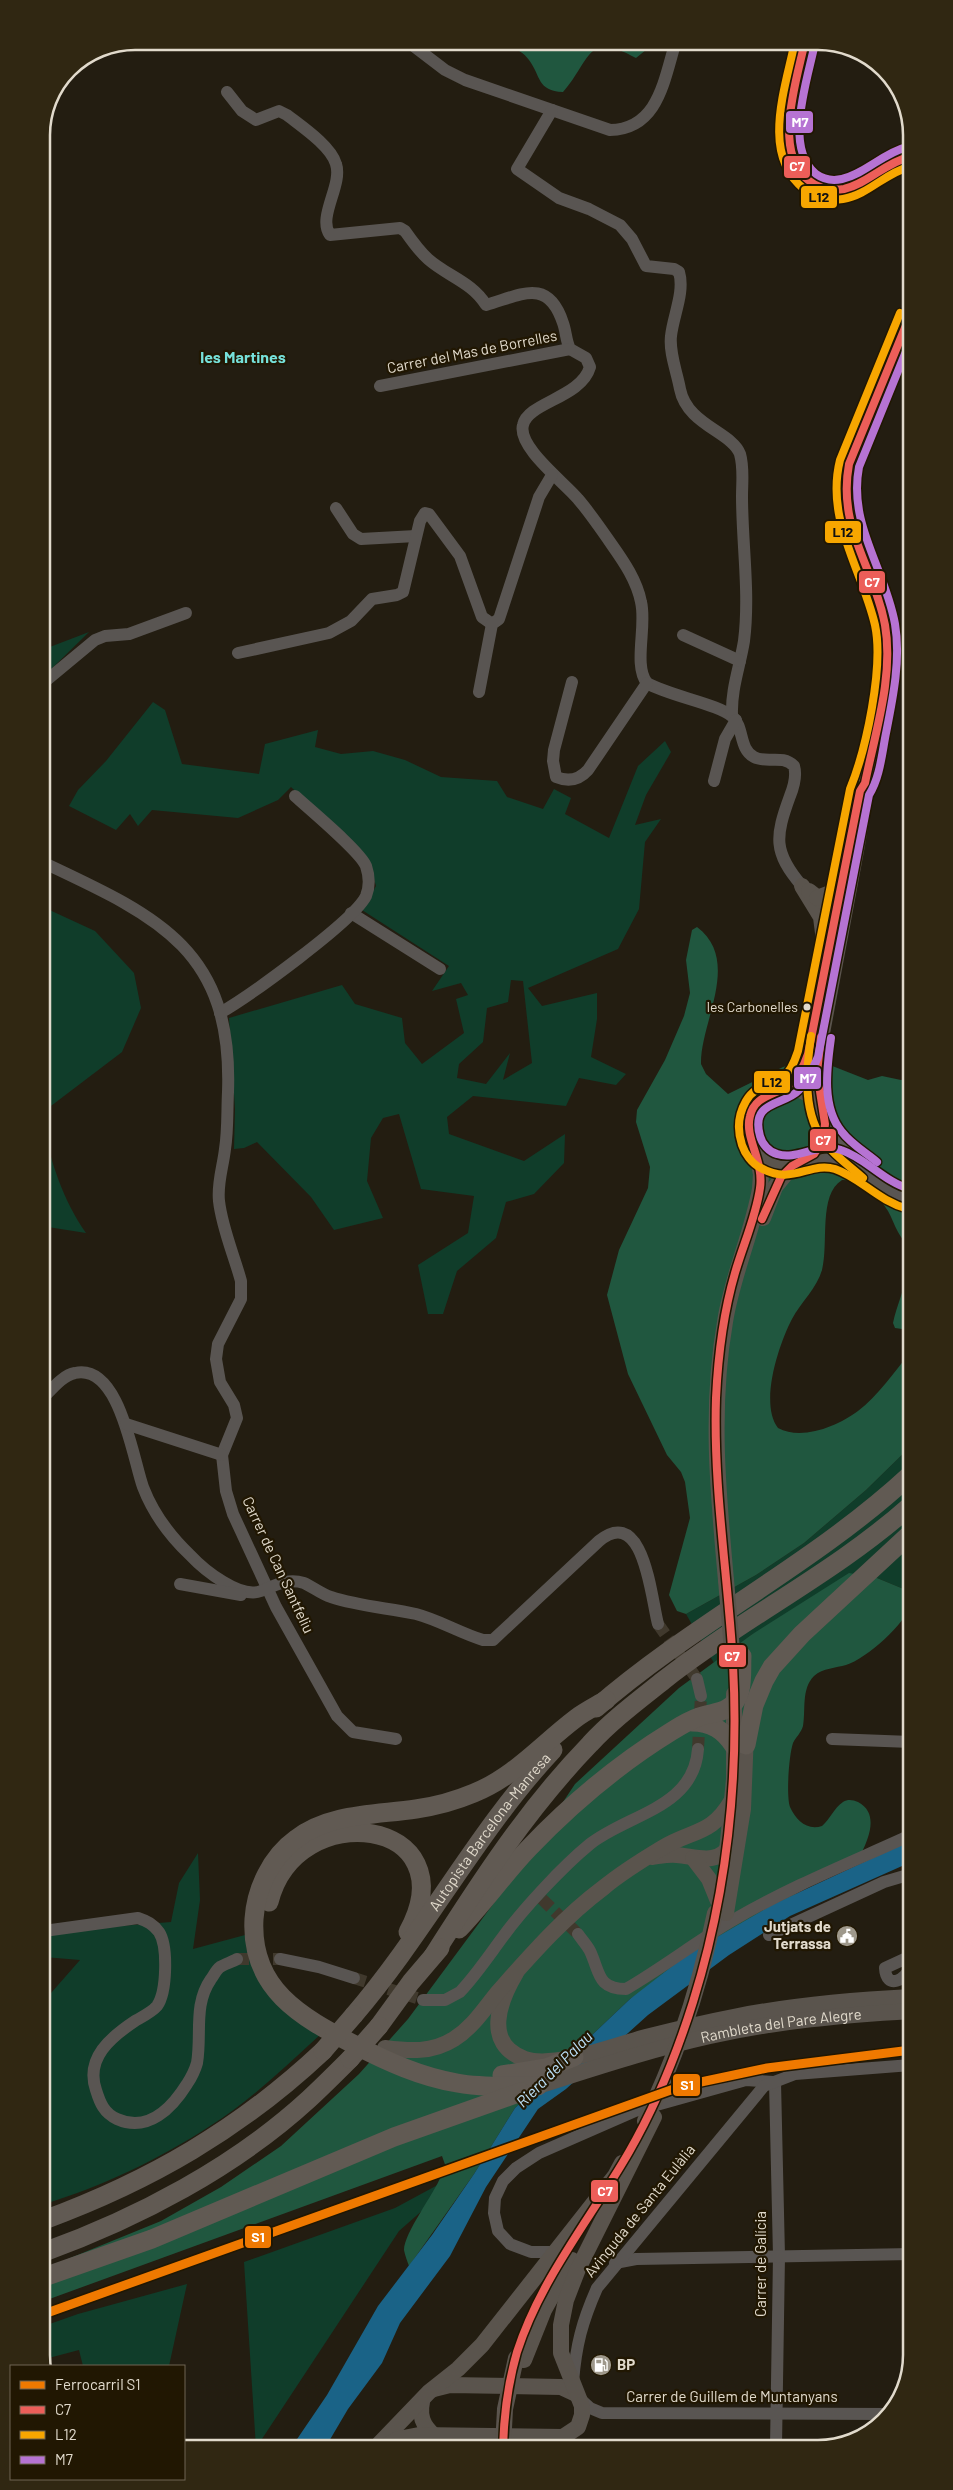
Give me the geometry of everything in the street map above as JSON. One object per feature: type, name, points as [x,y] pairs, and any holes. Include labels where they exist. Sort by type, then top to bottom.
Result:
[{"type":"highway","name":"Autopista Barcelona-Manresa","points":[[354,2015],[383,1981],[416,1937],[450,1884],[515,1794],[576,1726],[606,1700],[709,1621],[759,1590],[842,1533],[903,1481]]},
{"type":"highway","points":[[50,2250],[85,2237],[134,2215],[217,2168],[309,2100],[350,2059],[379,2026],[433,1956],[505,1845],[535,1806],[591,1742],[666,1678],[849,1555],[903,1511]]},
{"type":"highway","points":[[690,1722],[711,1724],[740,1746],[754,1705],[772,1667],[802,1634],[903,1540]]},
{"type":"highway","points":[[433,1956],[478,1910],[528,1849],[561,1816],[609,1775],[673,1730],[699,1717],[727,1709],[734,1704],[740,1692],[738,1659]]},
{"type":"highway","points":[[538,2086],[482,2081],[444,2081],[402,2068],[322,2028],[293,2010],[276,1992],[258,1960],[253,1929],[255,1906],[277,1856],[296,1839],[308,1832],[344,1819],[431,1807],[477,1792],[513,1771],[576,1718],[606,1700]]},
{"type":"highway","points":[[50,2218],[118,2191],[196,2149],[281,2089],[323,2051],[354,2015],[414,1920],[421,1893],[417,1869],[405,1849],[384,1835],[362,1831],[342,1833],[322,1840],[306,1849],[290,1863],[279,1879],[270,1898],[266,1919],[267,1943],[275,1968],[295,1995],[320,2014],[385,2048],[428,2065],[482,2081],[546,2068],[574,2057]]},
{"type":"highway","points":[[50,2275],[152,2239],[394,2137],[538,2086]]},
{"type":"main road","points":[[797,50],[790,130],[790,154],[794,166],[810,183],[826,189],[848,188],[887,164],[903,159]]},
{"type":"main road","points":[[795,84],[803,50]]},
{"type":"main road","points":[[730,1578],[724,1436],[726,1376],[731,1336],[741,1284],[775,1187],[793,1165],[810,1158],[821,1145],[823,1117],[817,1060],[866,793],[865,783],[886,668],[887,641],[879,604],[848,516],[846,476],[858,439],[903,331]]},
{"type":"main road","points":[[575,2440],[582,2415],[561,2353],[561,2325],[566,2300],[575,2276],[633,2159],[650,2119],[682,2034],[720,1909],[732,1882],[740,1746],[738,1659],[716,1454],[718,1374],[732,1284],[760,1190],[761,1174],[756,1150],[749,1133],[749,1119],[752,1110],[764,1096],[782,1089],[795,1078],[808,1054],[860,791],[865,783]]},
{"type":"main road","points":[[817,898],[833,892],[842,879]]},
{"type":"main road","points":[[802,886],[817,898],[837,908],[840,917],[841,935]]},
{"type":"main road","points":[[802,886],[821,917],[826,957]]},
{"type":"main road","points":[[782,1089],[795,1090],[808,1095],[823,1117]]},
{"type":"main road","points":[[756,1150],[771,1162],[793,1165]]},
{"type":"main road","points":[[734,1704],[740,1746]]},
{"type":"main road","points":[[385,2048],[426,2050],[452,2040],[474,2023],[554,1930],[579,1907],[614,1879],[663,1847],[695,1834],[720,1819],[738,1804]]},
{"type":"main road","points":[[647,1858],[670,1855],[693,1858],[718,1857],[727,1850],[733,1840],[738,1804]]},
{"type":"main road","points":[[695,1834],[712,1836],[719,1840],[727,1850],[732,1882]]},
{"type":"main road","points":[[720,1909],[727,1850]]},
{"type":"main road","points":[[693,1858],[709,1879],[720,1909]]},
{"type":"main road","name":"Rambleta del Pare Alegre","points":[[516,1973],[507,1988],[498,2013],[499,2031],[506,2047],[517,2055],[532,2061],[574,2057],[676,2030],[759,2012],[853,2000],[903,1997]]},
{"type":"main road","name":"Rambleta del Pare Alegre","points":[[538,2086],[650,2051],[746,2029],[826,2017],[903,2012]]},
{"type":"main road","points":[[503,2440],[505,2410],[533,2310],[650,2119]]},
{"type":"main road","points":[[512,2440],[520,2359],[552,2293],[633,2159]]},
{"type":"main road","points":[[384,2440],[434,2389],[482,2345],[615,2176]]},
{"type":"main road","points":[[434,2389],[450,2385],[561,2387],[576,2393]]},
{"type":"main road","points":[[422,2402],[421,2420],[424,2427],[440,2440]]},
{"type":"main road","points":[[401,2440],[408,2437],[434,2434],[563,2437],[578,2427]]},
{"type":"street","points":[[418,50],[445,70],[465,80],[610,130],[633,126],[648,116],[653,107],[673,50]]},
{"type":"street","points":[[227,92],[250,118],[256,120],[279,111],[287,115],[330,152],[337,165],[337,175],[325,224],[330,235],[400,228],[405,231],[428,259],[458,277],[486,305],[532,292],[545,294],[554,303],[570,349],[586,358],[590,367],[585,379],[578,386],[529,415],[522,425],[526,441],[552,475],[574,494],[588,512],[624,564],[638,589],[644,623],[640,668],[647,683],[675,696],[734,718]]},
{"type":"street","points":[[552,110],[517,169],[559,198],[620,225],[632,239],[646,266],[674,269],[679,272],[680,288],[671,338],[680,392],[686,404],[706,426],[736,448],[742,464],[745,573],[744,638],[740,661],[733,683],[734,718],[746,749],[751,755],[761,759],[784,759],[794,766],[795,780],[780,828],[779,842],[783,863],[802,886]]},
{"type":"street","name":"Carrer del Mas de Borrelles","points":[[380,386],[570,349]]},
{"type":"street","points":[[479,692],[492,624],[499,619],[539,497],[552,475]]},
{"type":"street","points":[[336,508],[353,534],[360,539],[416,536]]},
{"type":"street","points":[[238,653],[329,634],[352,621],[372,599],[397,595],[403,592],[416,536],[425,512],[429,514],[460,556],[482,617],[492,624]]},
{"type":"street","points":[[50,677],[95,640],[105,636],[129,634],[186,613]]},
{"type":"street","points":[[683,635],[740,661]]},
{"type":"street","points":[[572,682],[553,761],[556,777],[567,779],[580,778],[588,770],[647,683]]},
{"type":"street","points":[[714,781],[734,718]]},
{"type":"street","points":[[220,1013],[266,982],[351,914],[366,895],[369,879],[365,864],[361,858],[295,796]]},
{"type":"street","name":"Carrer de Can Santfeliu","points":[[50,866],[131,906],[169,933],[197,962],[210,982],[220,1013],[228,1082],[225,1149],[218,1183],[219,1202],[241,1281],[241,1299],[216,1351],[218,1376],[234,1405],[236,1418],[222,1456],[226,1491],[233,1514],[285,1623],[345,1725],[354,1732],[396,1739]]},
{"type":"street","points":[[351,914],[440,969]]},
{"type":"street","points":[[823,1117],[831,1136],[882,1180],[888,1192]]},
{"type":"street","points":[[810,1158],[837,1159],[888,1192],[903,1197]]},
{"type":"street","points":[[50,1391],[66,1376],[75,1372],[85,1372],[94,1376],[111,1394],[121,1409],[143,1487],[162,1522],[177,1542],[205,1569],[231,1586],[253,1593]]},
{"type":"street","points":[[126,1424],[222,1456]]},
{"type":"street","points":[[180,1584],[246,1596],[288,1581],[305,1584],[332,1598],[418,1615],[483,1640],[493,1640],[604,1537],[612,1532],[623,1533],[635,1540],[647,1572],[658,1624]]},
{"type":"street","points":[[697,1679],[700,1696]]},
{"type":"street","points":[[832,1739],[903,1742]]},
{"type":"street","points":[[423,2000],[445,2000],[460,1992],[540,1897],[596,1840],[615,1827],[669,1801],[689,1778],[697,1763],[698,1749]]},
{"type":"street","points":[[578,1934],[590,1951],[602,1982],[614,1989],[626,1989],[694,1943],[738,1917],[797,1887],[903,1839]]},
{"type":"street","points":[[769,1936],[884,1882],[903,1876]]},
{"type":"street","points":[[50,1930],[138,1918],[151,1923],[160,1934],[165,1959],[164,1986],[157,2006],[111,2040],[97,2056],[93,2070],[94,2086],[100,2103],[108,2115],[123,2122],[139,2123],[154,2119],[167,2110],[181,2094],[196,2065],[200,2005],[208,1984],[219,1967],[237,1959]]},
{"type":"street","points":[[280,1959],[319,1967],[354,1978]]},
{"type":"street","points":[[903,1959],[884,1968],[888,1979],[894,1981],[903,1979]]},
{"type":"street","points":[[555,2252],[532,2252],[510,2244],[498,2231],[494,2213],[495,2198],[504,2181],[516,2168],[539,2153],[635,2111],[746,2080],[775,2082],[794,2074],[903,2066]]},
{"type":"street","name":"Carrer de Galícia","points":[[775,2082],[779,2256],[776,2440]]},
{"type":"street","name":"Avinguda de Santa Eulàlia","points":[[576,2393],[576,2351],[583,2320],[597,2288],[615,2263],[764,2086],[775,2082]]},
{"type":"street","points":[[615,2263],[636,2259],[903,2254]]},
{"type":"street","name":"Carrer de Guillem de Muntanyans","points":[[576,2393],[590,2408],[602,2413],[879,2414]]},
{"type":"green space","points":[[517,50],[594,50],[585,60],[563,92],[548,89],[544,86],[533,66]]},
{"type":"green space","points":[[620,50],[646,50],[636,58]]},
{"type":"green space","points":[[89,632],[50,670],[50,647]]},
{"type":"green space","points":[[153,702],[165,710],[182,764],[259,774],[265,744],[318,730],[315,747],[341,754],[373,751],[405,760],[441,777],[497,781],[507,797],[543,809],[554,789],[571,798],[565,814],[609,838],[638,766],[665,741],[671,752],[646,795],[635,825],[661,819],[645,842],[639,909],[618,949],[528,988],[542,1006],[597,993],[597,1019],[591,1057],[626,1074],[616,1085],[579,1078],[566,1106],[473,1096],[447,1117],[449,1134],[524,1161],[565,1134],[564,1163],[534,1194],[506,1202],[496,1238],[457,1271],[443,1314],[428,1314],[418,1265],[468,1233],[474,1196],[421,1189],[399,1114],[383,1118],[371,1138],[367,1181],[383,1218],[334,1230],[311,1197],[257,1142],[244,1148],[234,1149],[235,1109],[229,1018],[342,985],[355,1004],[402,1018],[405,1043],[422,1064],[464,1033],[456,999],[468,995],[461,983],[432,991],[449,966],[362,910],[376,886],[369,861],[291,787],[278,800],[238,818],[152,810],[138,826],[130,814],[116,830],[69,806],[78,790],[106,761]],"holes":[[[511,980],[523,981],[532,1063],[503,1080],[510,1053],[486,1084],[457,1078],[459,1064],[483,1042],[487,1008],[508,1002]]]},
{"type":"green space","points":[[50,910],[95,931],[134,973],[141,1008],[122,1052],[50,1107]]},
{"type":"green space","points":[[697,927],[710,941],[716,957],[718,974],[716,992],[702,1047],[701,1064],[706,1074],[728,1094],[783,1067],[812,1058],[868,1080],[882,1076],[903,1080],[903,1239],[888,1211],[880,1200],[868,1190],[849,1180],[842,1180],[835,1187],[827,1208],[824,1259],[820,1277],[792,1319],[787,1330],[773,1374],[770,1404],[778,1428],[798,1433],[819,1430],[840,1422],[858,1411],[879,1391],[903,1362],[903,1454],[866,1490],[804,1543],[756,1575],[686,1614],[677,1611],[669,1595],[690,1518],[685,1482],[681,1472],[667,1455],[628,1374],[607,1295],[619,1250],[648,1188],[650,1167],[636,1122],[637,1110],[665,1060],[684,1016],[690,993],[686,960],[692,930]]},
{"type":"green space","points":[[50,1153],[64,1194],[86,1233],[50,1227]]},
{"type":"green space","points":[[903,1289],[902,1329],[895,1328],[893,1323]]},
{"type":"green space","points":[[903,1454],[903,1589],[877,1578],[751,1635],[714,1663],[686,1614],[756,1575],[804,1543],[866,1490]]},
{"type":"green space","points":[[849,1573],[877,1578],[903,1589],[903,1618],[894,1630],[864,1656],[846,1665],[821,1671],[810,1681],[806,1693],[803,1726],[793,1743],[790,1756],[788,1794],[790,1807],[795,1816],[807,1826],[822,1826],[840,1804],[849,1800],[858,1802],[868,1812],[871,1826],[862,1852],[630,1999],[515,2108],[474,2174],[409,2266],[404,2250],[405,2243],[441,2176],[448,2173],[442,2156],[50,2299],[50,2269],[58,2263],[161,2221],[221,2187],[281,2146],[359,2074],[408,2019],[511,1880],[575,1784],[679,1688],[751,1635]]},
{"type":"green space","points":[[198,1853],[200,1900],[193,1949],[245,1935],[247,1951],[256,1975],[321,2034],[253,2094],[225,2116],[191,2138],[109,2181],[50,2202],[50,1994],[80,1960],[50,1958],[50,1932],[171,1922],[179,1883]]},
{"type":"green space","points":[[445,2181],[432,2202],[399,2231],[261,2440],[255,2440],[244,2262],[395,2208]]},
{"type":"green space","points":[[187,2284],[169,2365],[83,2365],[79,2350],[50,2358],[50,2324],[78,2314]]},
{"type":"water","name":"Riera del Palau","points":[[903,1844],[903,1866],[790,1916],[729,1955],[648,2015],[566,2089],[538,2109],[486,2187],[450,2256],[400,2323],[382,2363],[348,2409],[330,2440],[296,2440],[327,2395],[378,2306],[432,2235],[474,2174],[515,2108],[630,1999],[688,1954],[772,1905]]},
{"type":"tunnel","points":[[658,1624],[697,1679]]},
{"type":"tunnel","points":[[698,1749],[701,1696]]},
{"type":"tunnel","points":[[542,1899],[578,1934]]},
{"type":"tunnel","points":[[237,1959],[280,1959]]},
{"type":"tunnel","points":[[354,1978],[423,2000]]},
{"type":"rail line","name":"S1","points":[[50,2312],[682,2086],[767,2068],[903,2051]]},
{"type":"transit line","name":"L12","points":[[793,50],[782,99],[779,139],[783,158],[791,174],[804,189],[822,198],[843,199],[852,197],[903,169]]},
{"type":"transit line","name":"C7","points":[[803,50],[793,94],[789,134],[791,152],[797,167],[808,180],[824,188],[844,189],[860,183],[903,159]]},
{"type":"transit line","name":"M7","points":[[813,50],[800,112],[799,130],[801,147],[806,162],[816,174],[828,179],[842,179],[858,173],[903,148]]},
{"type":"transit line","name":"L12","points":[[900,313],[840,460],[837,482],[837,503],[841,524],[875,625],[877,663],[872,708],[862,753],[850,789],[798,1051],[786,1075],[758,1089],[746,1101],[741,1112],[739,1128],[740,1139],[745,1152],[761,1168],[782,1175],[817,1168],[835,1169],[853,1178],[888,1201],[903,1207]]},
{"type":"transit line","name":"C7","points":[[503,2440],[505,2411],[511,2375],[527,2325],[553,2274],[639,2134],[673,2059],[705,1961],[722,1877],[732,1792],[734,1707],[731,1631],[717,1465],[716,1398],[720,1351],[724,1319],[731,1288],[760,1188],[759,1168],[750,1133],[750,1116],[752,1109],[761,1100],[793,1082],[801,1071],[808,1054],[860,791],[865,783],[882,704],[887,664],[885,625],[880,604],[852,528],[848,508],[847,487],[849,464],[903,333]]},
{"type":"transit line","name":"M7","points":[[903,359],[859,467],[857,488],[863,527],[884,584],[897,637],[897,665],[882,757],[876,781],[869,795],[818,1057],[810,1074],[799,1090],[764,1110],[758,1124],[762,1142],[774,1153],[785,1156],[824,1148],[841,1150],[859,1158],[903,1187]]},
{"type":"transit line","name":"L12","points":[[811,1036],[807,1078],[809,1106],[813,1120],[818,1132],[830,1149],[863,1178]]},
{"type":"transit line","name":"C7","points":[[762,1219],[781,1177],[792,1166],[814,1154],[823,1140],[825,1124],[817,1072],[821,1037]]},
{"type":"transit line","name":"M7","points":[[831,1038],[827,1086],[828,1099],[835,1122],[854,1144],[877,1162]]},
{"type":"place","name":"les Carbonelles","points":[[807,1007]]},
{"type":"place","name":"Jutjats de Terrassa","points":[[847,1936]]},
{"type":"place","name":"BP","points":[[601,2365]]},
{"type":"district","name":"les Martines","points":[[243,357]]}]
